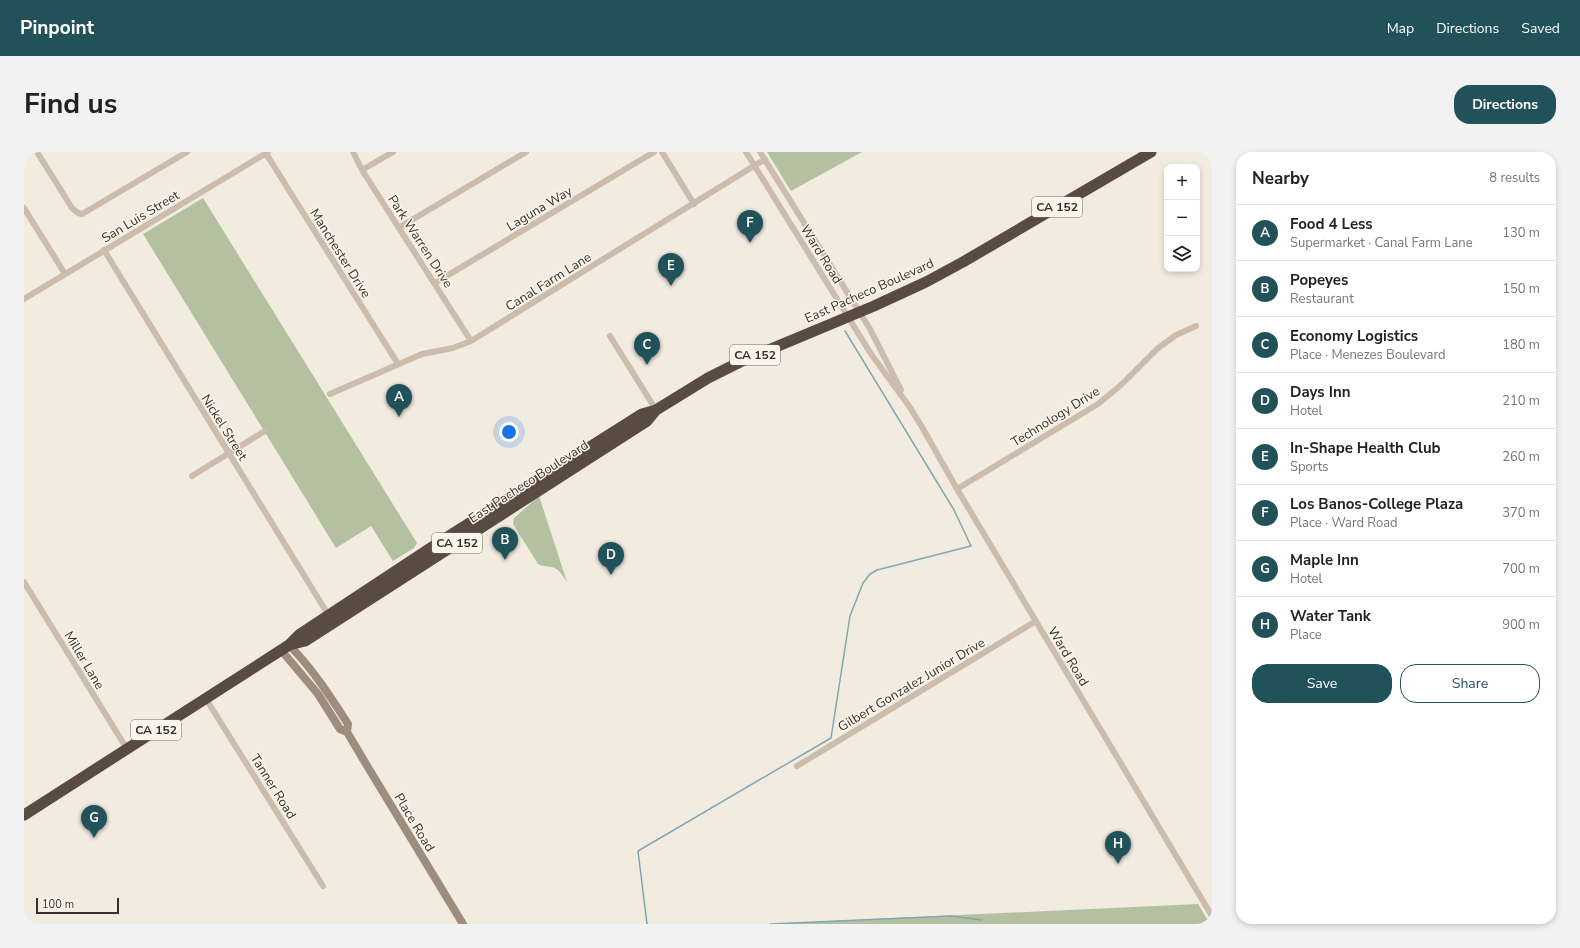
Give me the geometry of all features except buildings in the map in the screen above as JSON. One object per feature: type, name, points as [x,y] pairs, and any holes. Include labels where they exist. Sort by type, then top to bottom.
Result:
[{"type":"highway","name":"East Pacheco Boulevard","points":[[24,815],[285,648],[300,634],[441,541],[642,414],[656,410],[708,378],[740,362],[904,292],[963,262],[1151,152]]},
{"type":"highway","name":"East Pacheco Boulevard","points":[[285,648],[305,641],[344,616],[647,420],[656,410]]},
{"type":"street","points":[[37,152],[74,211],[82,214],[187,152]]},
{"type":"street","name":"Park Warren Drive","points":[[353,152],[362,170],[400,227],[471,341]]},
{"type":"street","points":[[362,170],[393,152]]},
{"type":"street","points":[[400,227],[526,152]]},
{"type":"street","name":"Laguna Way","points":[[435,283],[654,152]]},
{"type":"street","points":[[662,152],[694,204]]},
{"type":"street","name":"Ward Road","points":[[746,152],[871,354],[909,406]]},
{"type":"street","name":"Ward Road","points":[[760,152],[860,311],[909,406],[957,489],[1212,916]]},
{"type":"street","name":"San Luis Street","points":[[24,299],[266,153]]},
{"type":"street","name":"Manchester Drive","points":[[266,153],[398,364]]},
{"type":"street","name":"Canal Farm Lane","points":[[330,394],[422,354],[453,348],[471,341],[765,159]]},
{"type":"street","points":[[24,208],[65,274]]},
{"type":"street","name":"Nickel Street","points":[[104,250],[328,616]]},
{"type":"street","name":"Technology Drive","points":[[957,489],[1098,404],[1121,385],[1162,346],[1176,336],[1196,326]]},
{"type":"street","points":[[610,336],[656,410]]},
{"type":"street","points":[[192,476],[265,431]]},
{"type":"street","name":"Miller Lane","points":[[24,582],[127,749]]},
{"type":"street","name":"Gilbert Gonzalez Junior Drive","points":[[797,766],[1036,620]]},
{"type":"street","name":"Place Road","points":[[285,648],[303,659],[348,724],[347,732],[464,924]]},
{"type":"street","name":"Tanner Road","points":[[206,699],[323,886]]},
{"type":"green space","points":[[767,152],[862,152],[791,191]]},
{"type":"green space","points":[[203,198],[417,543],[414,548],[393,561],[371,526],[336,548],[143,234]]},
{"type":"green space","points":[[539,496],[567,582],[557,569],[538,564],[513,524],[514,518]]},
{"type":"green space","points":[[1198,904],[1210,924],[767,924]]},
{"type":"waterway","points":[[647,924],[638,851],[831,738],[850,616],[863,583],[870,574],[877,570],[971,546],[954,510],[845,331]]},
{"type":"waterway","points":[[770,924],[951,916],[982,920]]},
{"type":"place","name":"Los Banos-College Plaza","points":[[750,243]]},
{"type":"place","name":"In-Shape Health Club","points":[[671,286]]},
{"type":"place","name":"Economy Logistics","points":[[647,365]]},
{"type":"place","name":"Food 4 Less","points":[[399,417]]},
{"type":"place","name":"Popeyes","points":[[505,560]]},
{"type":"place","name":"Days Inn","points":[[611,575]]},
{"type":"place","name":"Maple Inn","points":[[94,838]]},
{"type":"place","name":"Water Tank","points":[[1118,864]]}]
